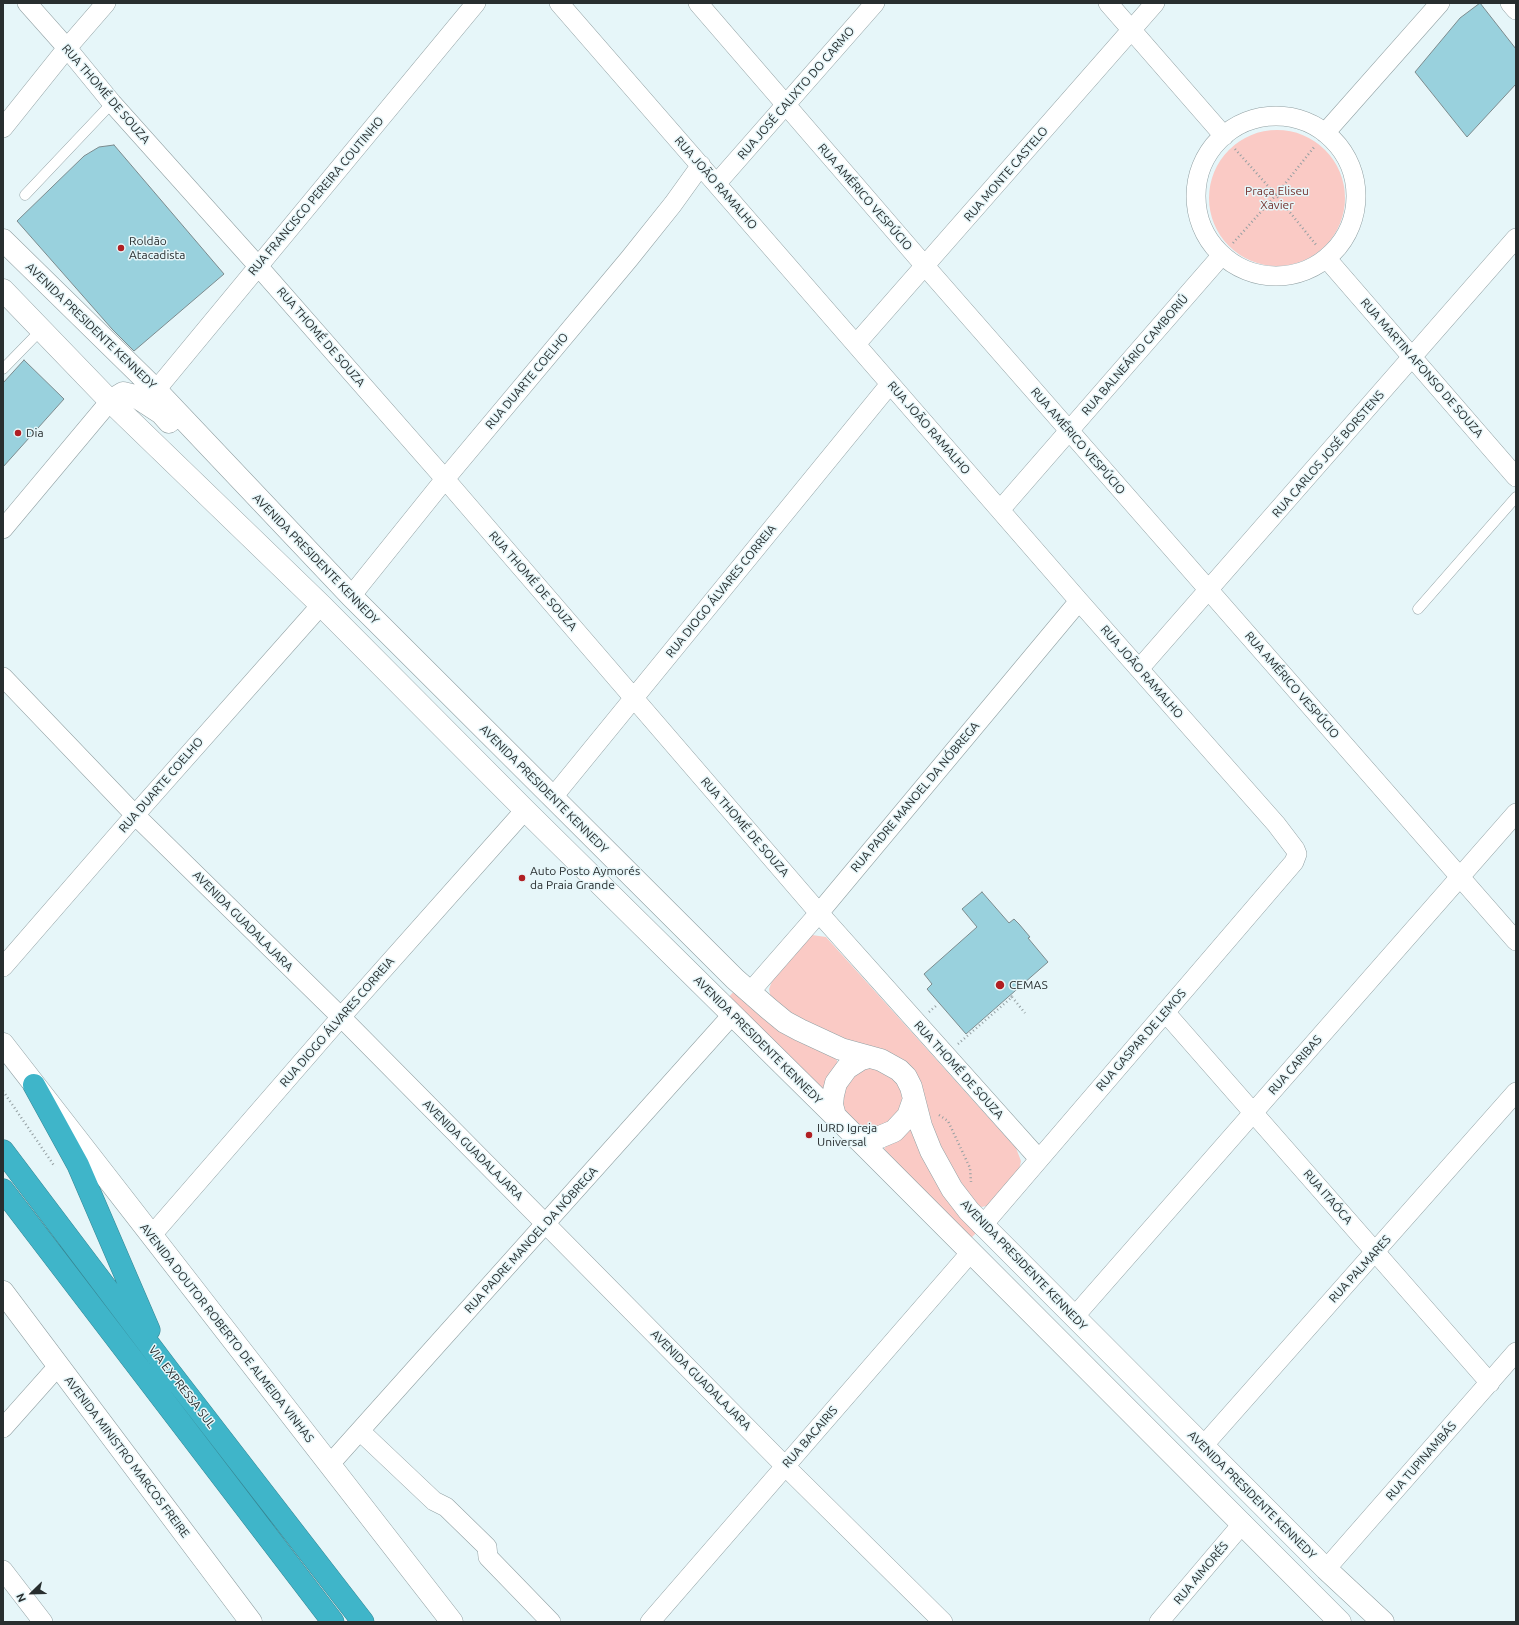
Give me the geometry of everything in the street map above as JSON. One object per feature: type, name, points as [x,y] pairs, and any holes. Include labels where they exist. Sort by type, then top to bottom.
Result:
[{"type":"highway","points":[[34,1085],[78,1165],[142,1316],[169,1371]]},
{"type":"highway","name":"VIA EXPRESSA SUL","points":[[3,1151],[169,1371],[363,1622]]},
{"type":"highway","name":"VIA EXPRESSA SUL","points":[[3,1190],[44,1246],[333,1622]]},
{"type":"highway","points":[[3,1211],[44,1246]]},
{"type":"main road","name":"AVENIDA PRESIDENTE KENNEDY","points":[[3,240],[156,390],[350,596],[750,992],[785,1022],[841,1049],[881,1060],[899,1070],[906,1077],[911,1087],[926,1138],[945,1177],[960,1200],[982,1226],[1326,1569],[1383,1622]]},
{"type":"main road","name":"AVENIDA PRESIDENTE KENNEDY","points":[[3,290],[110,401],[321,605],[525,810],[835,1116],[1243,1523],[1340,1622]]},
{"type":"main road","points":[[110,401],[123,393],[135,396],[161,413],[175,428],[200,446],[213,451]]},
{"type":"main road","name":"AVENIDA DOUTOR ROBERTO DE ALMEIDA VINHAS","points":[[3,1044],[452,1622]]},
{"type":"main road","points":[[835,1116],[832,1105],[836,1083],[847,1068],[861,1059],[869,1057]]},
{"type":"main road","points":[[856,1138],[876,1139],[894,1131],[908,1116],[914,1100]]},
{"type":"main road","name":"AVENIDA MINISTRO MARCOS FREIRE","points":[[3,1292],[251,1622]]},
{"type":"street","name":"RUA THOMÉ DE SOUZA","points":[[27,3],[67,48],[112,103],[446,479],[819,913],[1039,1159]]},
{"type":"street","points":[[3,128],[67,48],[106,3]]},
{"type":"street","name":"RUA FRANCISCO PEREIRA COUTINHO","points":[[156,390],[476,3]]},
{"type":"street","name":"RUA JOÃO RAMALHO","points":[[559,3],[1079,601],[1276,824],[1292,844],[1297,854]]},
{"type":"street","name":"RUA AMÉRICO VESPÚCIO","points":[[698,3],[925,266],[1516,941]]},
{"type":"street","name":"RUA JOSÉ CALIXTO DO CARMO","points":[[717,184],[875,3]]},
{"type":"street","points":[[1108,3],[1224,136]]},
{"type":"street","name":"RUA MONTE CASTELO","points":[[856,344],[1155,3]]},
{"type":"street","points":[[1325,133],[1440,3]]},
{"type":"street","points":[[1510,3],[1516,10]]},
{"type":"street","points":[[1263,117],[1285,117],[1306,122],[1325,133],[1342,150],[1352,172],[1356,196],[1353,219],[1343,241],[1327,259],[1308,271],[1286,276],[1262,276],[1240,268],[1222,255],[1208,238],[1199,217],[1196,195],[1200,173],[1209,152],[1224,136],[1242,124],[1263,117]]},
{"type":"street","name":"RUA DUARTE COELHO","points":[[350,596],[634,253],[673,204],[701,165]]},
{"type":"street","name":"RUA CARLOS JOSÉ BORSTENS","points":[[1139,669],[1516,238]]},
{"type":"street","name":"RUA BALNEÁRIO CAMBORIÚ","points":[[1000,510],[1222,255]]},
{"type":"street","name":"RUA MARTIN AFONSO DE SOUZA","points":[[1327,259],[1516,478]]},
{"type":"street","name":"RUA DIOGO ÁLVARES CORREIA","points":[[552,797],[890,384]]},
{"type":"street","points":[[3,529],[110,401]]},
{"type":"street","name":"RUA PADRE MANOEL DA NÓBREGA","points":[[750,992],[819,913],[1079,601]]},
{"type":"street","name":"RUA DUARTE COELHO","points":[[3,967],[321,605]]},
{"type":"street","name":"AVENIDA GUADALAJARA","points":[[3,677],[135,815],[341,1017],[785,1466],[943,1622]]},
{"type":"street","name":"RUA DIOGO ÁLVARES CORREIA","points":[[151,1236],[341,1017],[525,810]]},
{"type":"street","name":"RUA CARIBAS","points":[[1074,1317],[1516,813]]},
{"type":"street","name":"RUA GASPAR DE LEMOS","points":[[982,1226],[1294,862],[1297,854]]},
{"type":"street","name":"RUA ITAÓCA","points":[[1166,1012],[1490,1383]]},
{"type":"street","name":"RUA PADRE MANOEL DA NÓBREGA","points":[[330,1464],[732,1015]]},
{"type":"street","name":"RUA PALMARES","points":[[1203,1446],[1516,1092]]},
{"type":"street","name":"RUA BACAIRIS","points":[[650,1622],[971,1252]]},
{"type":"street","name":"RUA TUPINAMBÁS","points":[[1326,1569],[1516,1352]]},
{"type":"street","points":[[3,1428],[59,1365]]},
{"type":"street","points":[[360,1431],[434,1501],[446,1507],[487,1547],[488,1557],[551,1622]]},
{"type":"street","name":"RUA AIMORÉS","points":[[1159,1622],[1243,1523]]},
{"type":"street","points":[[3,1570],[43,1622]]},
{"type":"lane","points":[[25,195],[112,103]]},
{"type":"lane","points":[[3,369],[42,329]]},
{"type":"lane","points":[[1418,608],[1516,497]]},
{"type":"path","points":[[1222,255],[1276,195],[1325,133]]},
{"type":"path","points":[[1224,136],[1276,195],[1327,259]]},
{"type":"path","points":[[946,1055],[1011,996],[1025,1012]]},
{"type":"green space","name":"Praça Eliseu Xavier","points":[[1270,130],[1284,130],[1303,135],[1315,141],[1330,155],[1340,172],[1344,185],[1344,211],[1340,224],[1334,236],[1320,251],[1315,255],[1297,263],[1284,266],[1270,266],[1251,261],[1239,255],[1224,241],[1220,236],[1212,218],[1209,205],[1209,191],[1214,172],[1220,160],[1234,145],[1239,141],[1257,133]]},
{"type":"green space","points":[[812,935],[826,937],[1016,1148],[1021,1161],[1019,1170],[990,1205],[982,1207],[976,1205],[970,1200],[937,1142],[920,1090],[853,1045],[792,1016],[771,999],[769,989],[772,981]]},
{"type":"green space","points":[[735,990],[836,1058],[838,1064],[824,1092],[728,998]]},
{"type":"green space","points":[[872,1068],[889,1073],[897,1081],[902,1098],[897,1115],[889,1123],[872,1128],[855,1123],[847,1115],[842,1098],[847,1081],[855,1073]]},
{"type":"green space","points":[[909,1129],[913,1130],[977,1232],[970,1239],[884,1149],[887,1144]]},
{"type":"building","points":[[1480,3],[1516,49],[1516,84],[1467,137],[1415,72],[1460,18]]},
{"type":"building","name":"Roldão Atacadista","points":[[114,145],[224,274],[134,351],[112,329],[17,221],[84,156],[99,147]]},
{"type":"building","name":"Dia","points":[[24,360],[64,399],[3,467],[3,383]]},
{"type":"building","points":[[982,892],[1009,923],[1014,919],[1019,924],[1030,937],[1028,938],[1048,962],[966,1034],[927,989],[932,984],[924,974],[977,927],[962,909]]},
{"type":"place","name":"Roldão Atacadista","points":[[121,248]]},
{"type":"place","name":"Dia","points":[[18,433]]},
{"type":"place","name":"Auto Posto Aymorés da Praia Grande","points":[[522,878]]},
{"type":"place","name":"CEMAS","points":[[1000,985]]},
{"type":"place","name":"IURD Igreja Universal","points":[[809,1135]]}]
